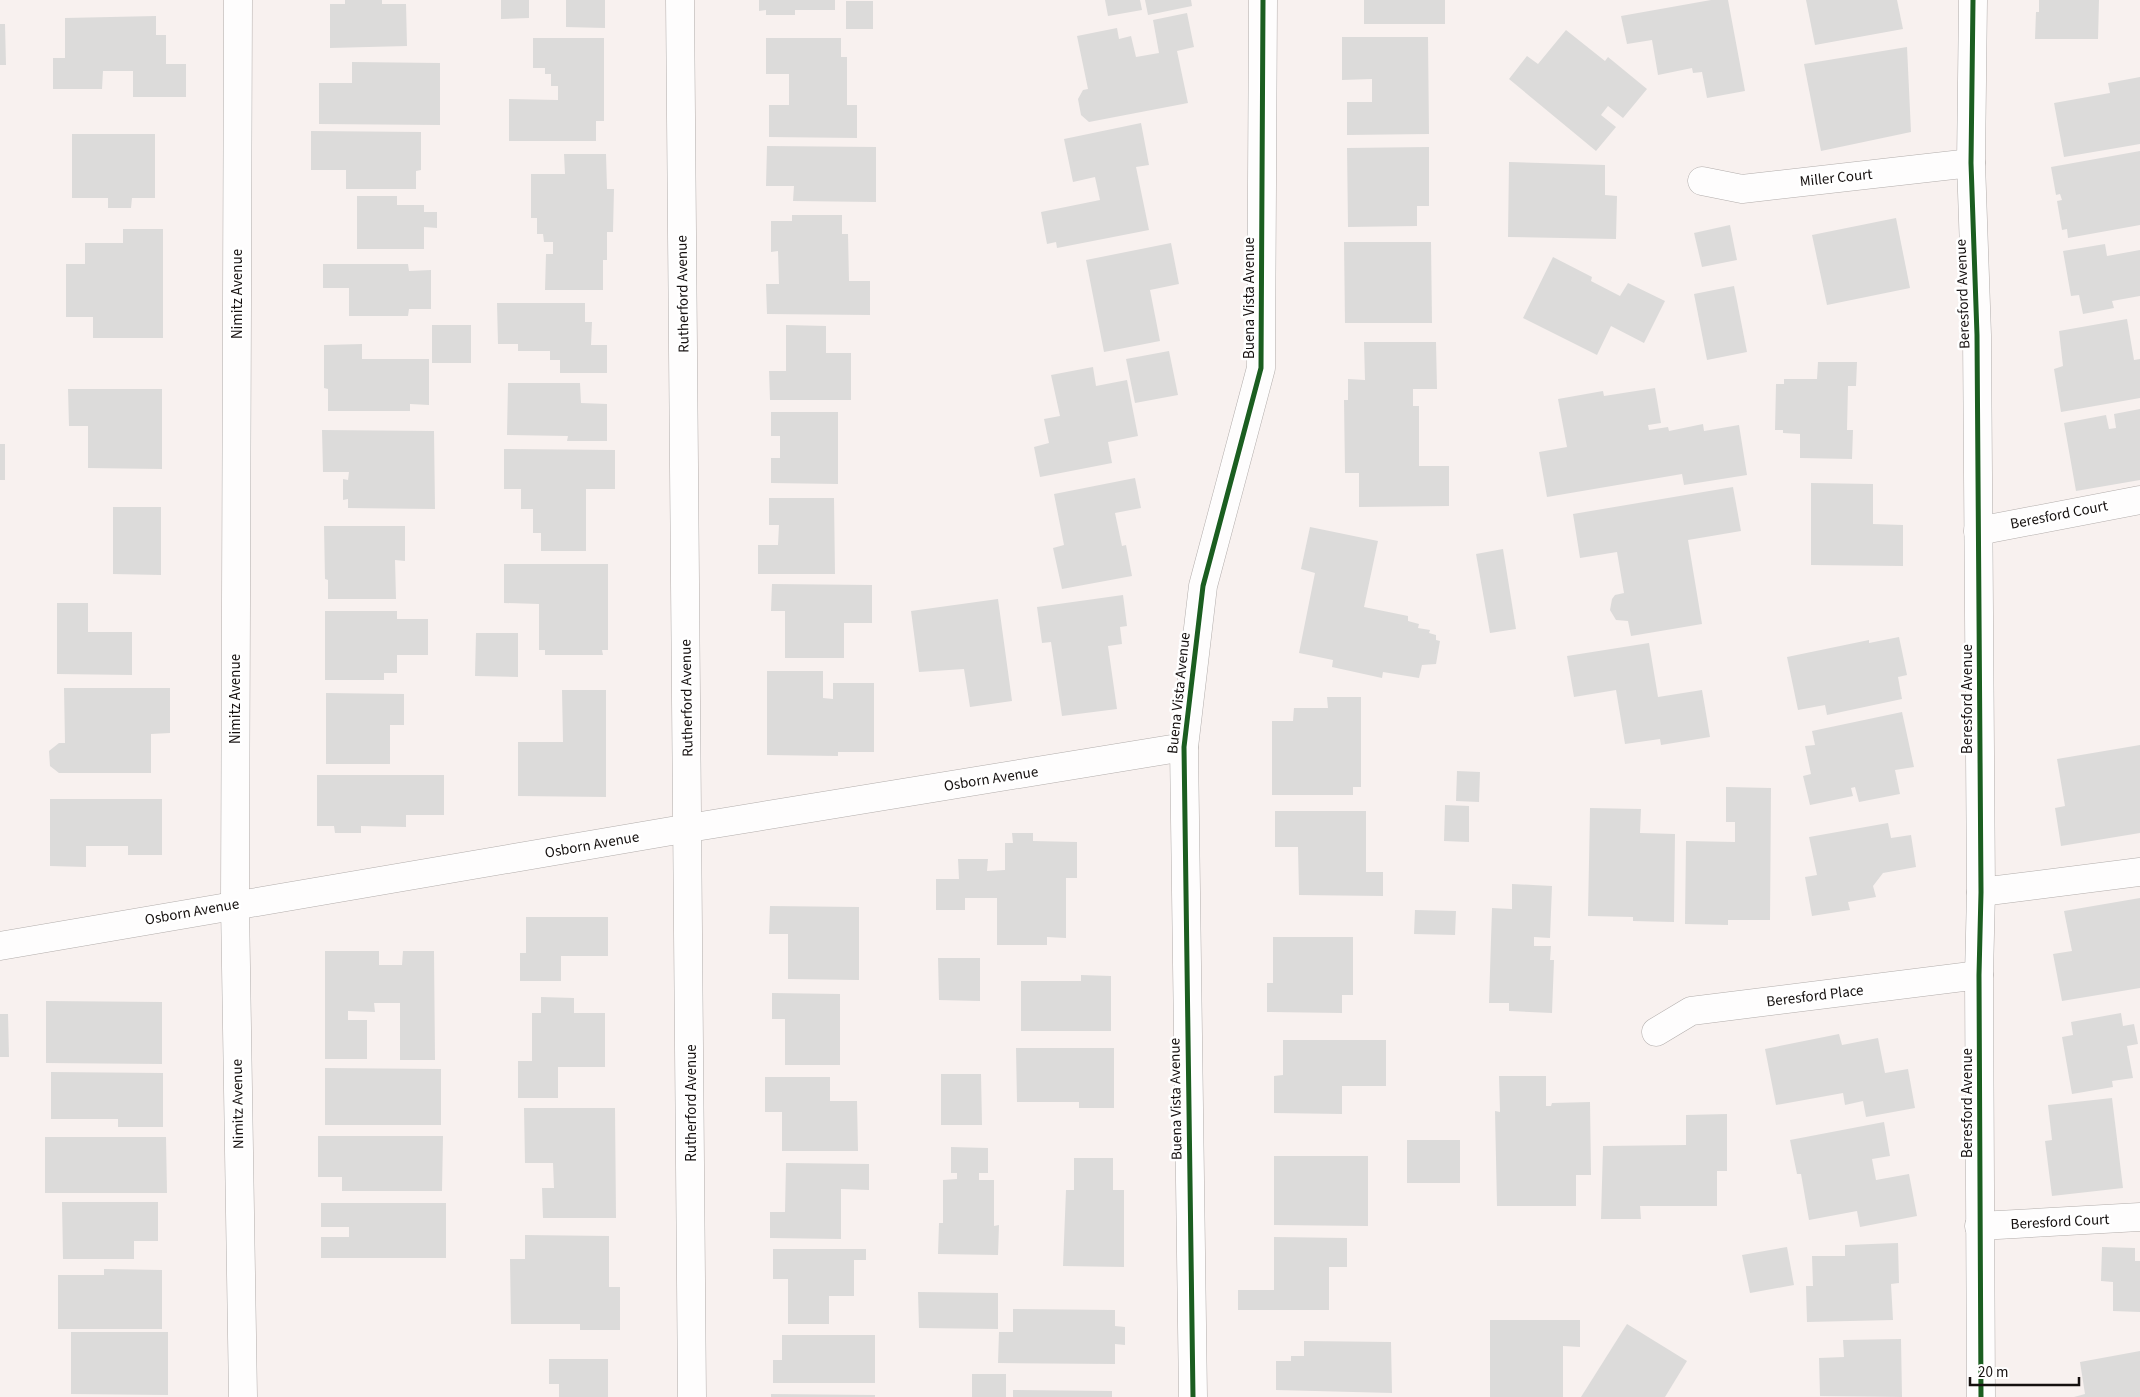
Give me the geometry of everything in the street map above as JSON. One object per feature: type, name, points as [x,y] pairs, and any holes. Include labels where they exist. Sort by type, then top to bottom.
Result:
[{"type":"street","name":"Nimitz Avenue","points":[[238,0],[235,905],[243,1397]]},
{"type":"street","name":"Rutherford Avenue","points":[[680,0],[689,828],[692,1397]]},
{"type":"street","name":"Buena Vista Avenue","points":[[1193,1397],[1184,747],[1203,586],[1261,368],[1263,0]]},
{"type":"street","name":"Beresford Avenue","points":[[1973,0],[1971,163],[1977,334],[1981,892],[1979,975],[1981,1397]]},
{"type":"street","name":"Miller Court","points":[[1702,181],[1742,189],[1971,163]]},
{"type":"street","name":"Beresford Court","points":[[1978,531],[2140,500]]},
{"type":"street","name":"Osborn Avenue","points":[[0,946],[689,828],[1184,747]]},
{"type":"street","points":[[1981,892],[2140,872]]},
{"type":"street","name":"Beresford Place","points":[[1656,1032],[1691,1011],[1979,975]]},
{"type":"street","name":"Beresford Court","points":[[1979,1226],[2140,1218]]},
{"type":"building","points":[[345,0],[382,0],[382,4],[406,4],[407,46],[330,48],[330,4],[345,4]]},
{"type":"building","points":[[501,0],[529,0],[529,18],[501,19]]},
{"type":"building","points":[[566,0],[605,0],[605,28],[566,27]]},
{"type":"building","points":[[759,0],[835,0],[835,10],[795,10],[795,15],[766,15],[766,10],[759,11]]},
{"type":"building","points":[[1105,0],[1140,0],[1142,10],[1108,16]]},
{"type":"building","points":[[1145,0],[1191,0],[1192,6],[1148,15]]},
{"type":"building","points":[[1364,0],[1445,0],[1445,24],[1364,24]]},
{"type":"building","points":[[1711,0],[1728,0],[1745,91],[1707,98],[1702,72],[1693,73],[1692,68],[1658,75],[1652,40],[1627,44],[1621,16]]},
{"type":"building","points":[[1806,0],[1897,0],[1903,29],[1815,45]]},
{"type":"building","points":[[2039,0],[2099,0],[2098,39],[2035,39],[2036,12],[2039,12]]},
{"type":"building","points":[[846,1],[873,1],[873,29],[846,29]]},
{"type":"building","points":[[1187,13],[1194,47],[1177,51],[1188,103],[1089,122],[1081,115],[1078,99],[1083,90],[1088,89],[1077,36],[1117,28],[1119,39],[1131,36],[1136,57],[1159,53],[1153,20]]},
{"type":"building","points":[[156,16],[156,35],[166,35],[166,64],[186,64],[186,97],[133,97],[133,71],[103,71],[102,89],[53,89],[53,58],[65,58],[65,18]]},
{"type":"building","points":[[0,24],[5,24],[6,65],[0,65]]},
{"type":"building","points":[[1566,30],[1605,61],[1608,57],[1647,89],[1623,118],[1608,106],[1601,115],[1616,127],[1596,151],[1509,79],[1527,56],[1538,64]]},
{"type":"building","points":[[1342,37],[1428,37],[1429,134],[1347,135],[1347,102],[1372,102],[1372,79],[1342,80]]},
{"type":"building","points":[[533,38],[604,38],[604,121],[596,121],[596,141],[509,141],[509,99],[558,100],[558,86],[551,86],[551,74],[545,74],[545,68],[533,68]]},
{"type":"building","points":[[766,38],[841,38],[841,57],[847,57],[847,105],[857,105],[857,138],[769,137],[769,105],[789,105],[789,74],[766,74]]},
{"type":"building","points":[[1907,47],[1911,132],[1821,151],[1804,64]]},
{"type":"building","points":[[352,62],[440,63],[440,125],[319,124],[319,83],[352,83]]},
{"type":"building","points":[[2140,77],[2140,144],[2064,157],[2054,103],[2110,93],[2108,83]]},
{"type":"building","points":[[1141,123],[1149,165],[1136,167],[1149,230],[1057,248],[1056,242],[1047,244],[1041,212],[1100,200],[1095,177],[1073,182],[1064,139]]},
{"type":"building","points":[[311,131],[421,132],[421,170],[416,171],[416,189],[346,189],[346,170],[311,170]]},
{"type":"building","points":[[72,134],[155,134],[155,198],[132,198],[131,208],[108,208],[108,198],[72,198]]},
{"type":"building","points":[[767,146],[876,147],[876,202],[793,201],[794,186],[766,186]]},
{"type":"building","points":[[1429,147],[1429,206],[1417,206],[1417,226],[1348,227],[1347,148]]},
{"type":"building","points":[[2140,151],[2140,225],[2068,238],[2067,229],[2062,230],[2057,201],[2062,200],[2060,194],[2056,195],[2051,167]]},
{"type":"building","points":[[564,154],[606,154],[607,189],[614,189],[613,232],[607,232],[607,260],[603,260],[603,290],[545,290],[546,254],[553,254],[553,242],[544,242],[543,234],[537,234],[537,218],[531,218],[531,174],[565,174]]},
{"type":"building","points":[[1509,162],[1605,165],[1605,195],[1617,196],[1616,239],[1508,237]]},
{"type":"building","points":[[357,196],[397,196],[397,205],[424,205],[424,212],[437,212],[437,228],[424,227],[424,249],[357,249]]},
{"type":"building","points":[[792,215],[842,215],[842,234],[848,234],[849,281],[870,281],[870,315],[767,314],[766,284],[779,284],[778,251],[771,252],[771,221],[792,221]]},
{"type":"building","points":[[1896,218],[1910,288],[1827,305],[1812,235]]},
{"type":"building","points":[[1730,225],[1737,260],[1702,267],[1694,233]]},
{"type":"building","points":[[123,229],[163,229],[163,338],[93,338],[93,317],[66,317],[66,264],[85,264],[85,243],[123,243]]},
{"type":"building","points":[[1344,242],[1431,242],[1432,323],[1345,323]]},
{"type":"building","points":[[1171,243],[1179,284],[1150,290],[1160,341],[1104,352],[1086,260]]},
{"type":"building","points":[[2105,244],[2107,256],[2140,250],[2140,296],[2112,301],[2114,308],[2083,314],[2079,295],[2071,296],[2063,251]]},
{"type":"building","points":[[1553,257],[1592,277],[1591,281],[1620,296],[1628,283],[1665,301],[1644,343],[1611,326],[1597,355],[1523,318]]},
{"type":"building","points":[[323,264],[408,264],[409,271],[431,270],[431,309],[409,309],[408,316],[349,316],[349,288],[323,288]]},
{"type":"building","points":[[1734,286],[1747,352],[1707,360],[1694,294]]},
{"type":"building","points":[[497,303],[585,303],[585,322],[592,322],[591,345],[607,345],[607,373],[560,373],[560,360],[550,360],[550,351],[518,351],[518,344],[498,344]]},
{"type":"building","points":[[2127,319],[2134,360],[2140,359],[2140,398],[2061,412],[2054,369],[2063,366],[2059,331]]},
{"type":"building","points":[[432,325],[471,325],[471,363],[432,363]]},
{"type":"building","points":[[786,325],[826,326],[826,353],[851,353],[851,400],[770,400],[769,371],[786,371]]},
{"type":"building","points":[[1364,342],[1436,342],[1437,389],[1413,389],[1413,406],[1419,406],[1419,466],[1449,466],[1449,506],[1359,507],[1359,473],[1345,473],[1344,400],[1348,400],[1348,379],[1365,380]]},
{"type":"building","points":[[362,344],[362,359],[429,359],[429,405],[410,404],[410,411],[328,411],[328,389],[324,388],[324,345]]},
{"type":"building","points":[[1169,351],[1178,395],[1135,403],[1126,359]]},
{"type":"building","points":[[1818,362],[1857,362],[1856,386],[1848,386],[1847,430],[1853,430],[1852,459],[1800,458],[1800,434],[1783,433],[1783,430],[1775,430],[1776,384],[1784,384],[1784,379],[1817,379]]},
{"type":"building","points":[[1093,367],[1096,386],[1127,380],[1138,436],[1108,442],[1112,463],[1040,477],[1034,447],[1049,443],[1044,419],[1060,416],[1051,375]]},
{"type":"building","points":[[508,383],[580,383],[581,403],[607,404],[607,441],[567,441],[568,436],[507,435]]},
{"type":"building","points":[[1655,388],[1661,423],[1648,425],[1649,430],[1668,427],[1669,431],[1703,424],[1704,431],[1739,425],[1747,475],[1684,485],[1682,474],[1547,497],[1539,452],[1567,447],[1558,399],[1603,391],[1604,396]]},
{"type":"building","points":[[68,389],[162,389],[162,469],[88,468],[88,426],[69,426]]},
{"type":"building","points":[[2140,409],[2140,480],[2076,491],[2064,423],[2106,415],[2109,429],[2116,428],[2114,414]]},
{"type":"building","points":[[771,412],[838,412],[838,484],[771,483],[771,458],[780,458],[780,436],[771,436]]},
{"type":"building","points":[[322,430],[434,431],[435,509],[348,508],[348,499],[343,500],[343,479],[348,480],[349,472],[323,472]]},
{"type":"building","points":[[0,444],[5,444],[5,480],[0,480]]},
{"type":"building","points":[[504,449],[615,450],[615,489],[586,489],[586,551],[541,551],[541,533],[533,533],[533,509],[521,509],[521,489],[504,489]]},
{"type":"building","points":[[1135,478],[1141,508],[1115,513],[1122,546],[1126,545],[1132,576],[1062,589],[1053,548],[1064,545],[1054,494]]},
{"type":"building","points":[[1811,483],[1873,484],[1873,524],[1903,525],[1903,566],[1811,565]]},
{"type":"building","points":[[1733,487],[1741,531],[1688,540],[1702,624],[1631,636],[1628,621],[1616,620],[1610,610],[1612,599],[1615,595],[1624,593],[1617,552],[1580,558],[1573,514]]},
{"type":"building","points":[[769,498],[834,498],[835,574],[758,574],[758,545],[778,545],[779,525],[769,525]]},
{"type":"building","points":[[113,507],[161,507],[161,575],[113,574]]},
{"type":"building","points":[[324,526],[405,526],[405,561],[395,560],[396,599],[328,599],[328,580],[325,579]]},
{"type":"building","points":[[1310,527],[1378,541],[1364,607],[1408,616],[1408,621],[1419,624],[1418,628],[1430,630],[1429,633],[1436,635],[1436,640],[1440,641],[1436,664],[1422,665],[1419,678],[1383,672],[1382,678],[1332,667],[1333,660],[1299,653],[1315,573],[1301,569]]},
{"type":"building","points":[[1503,549],[1516,629],[1490,633],[1476,554]]},
{"type":"building","points":[[504,564],[608,564],[608,650],[602,650],[603,655],[545,655],[545,650],[539,650],[539,604],[504,603]]},
{"type":"building","points":[[772,584],[872,585],[872,623],[844,623],[844,658],[785,658],[785,611],[771,611]]},
{"type":"building","points":[[1123,595],[1127,626],[1120,627],[1122,644],[1108,646],[1117,709],[1062,716],[1051,642],[1042,643],[1037,607]]},
{"type":"building","points":[[998,599],[1012,701],[970,707],[964,669],[919,672],[911,611]]},
{"type":"building","points":[[57,603],[88,603],[88,632],[132,632],[132,675],[57,674]]},
{"type":"building","points":[[325,611],[397,611],[397,619],[428,619],[428,655],[397,655],[397,673],[384,673],[384,680],[325,680]]},
{"type":"building","points":[[476,633],[518,633],[518,677],[475,676]]},
{"type":"building","points":[[1899,637],[1907,675],[1898,677],[1902,699],[1827,715],[1825,705],[1798,710],[1787,657],[1869,640],[1869,643]]},
{"type":"building","points":[[1649,643],[1658,697],[1702,690],[1710,737],[1661,745],[1660,739],[1625,744],[1616,690],[1574,697],[1567,656]]},
{"type":"building","points":[[767,671],[823,671],[823,698],[833,699],[833,683],[874,683],[874,752],[838,752],[838,756],[767,755]]},
{"type":"building","points":[[64,688],[170,688],[170,733],[151,734],[151,773],[59,773],[50,766],[49,751],[59,743],[65,743]]},
{"type":"building","points":[[562,690],[606,690],[606,797],[518,796],[518,742],[563,742]]},
{"type":"building","points":[[326,693],[404,694],[404,725],[390,725],[390,764],[326,764]]},
{"type":"building","points":[[1327,697],[1361,697],[1361,787],[1353,787],[1353,795],[1272,795],[1272,721],[1293,721],[1294,708],[1328,708]]},
{"type":"building","points":[[1902,712],[1914,767],[1895,770],[1900,794],[1859,802],[1855,787],[1851,788],[1853,796],[1810,805],[1803,776],[1811,774],[1805,746],[1815,745],[1812,731]]},
{"type":"building","points":[[2140,745],[2140,833],[2061,846],[2055,808],[2065,806],[2057,759]]},
{"type":"building","points":[[1457,771],[1480,772],[1479,802],[1456,801]]},
{"type":"building","points":[[317,775],[444,775],[444,815],[406,815],[406,827],[361,826],[361,833],[335,833],[334,826],[317,826]]},
{"type":"building","points":[[1726,787],[1771,788],[1770,920],[1728,920],[1728,925],[1685,924],[1686,841],[1735,842],[1735,822],[1726,822]]},
{"type":"building","points":[[50,799],[162,799],[162,855],[128,855],[128,846],[86,846],[86,867],[50,866]]},
{"type":"building","points":[[1445,805],[1469,806],[1469,842],[1444,841]]},
{"type":"building","points":[[1590,808],[1641,809],[1640,833],[1675,834],[1674,922],[1633,921],[1633,917],[1588,916]]},
{"type":"building","points":[[1275,811],[1366,811],[1366,872],[1383,872],[1383,896],[1299,895],[1298,847],[1275,847]]},
{"type":"building","points":[[1888,823],[1891,838],[1911,835],[1916,867],[1883,873],[1873,886],[1876,897],[1848,902],[1850,910],[1812,916],[1805,877],[1817,875],[1809,837]]},
{"type":"building","points":[[1012,833],[1033,833],[1033,841],[1077,842],[1077,878],[1066,878],[1066,938],[1047,937],[1047,945],[997,945],[997,898],[965,898],[965,910],[936,910],[936,879],[959,879],[958,859],[988,859],[987,871],[1005,870],[1005,843],[1013,843]]},
{"type":"building","points":[[1512,884],[1552,886],[1550,938],[1534,937],[1534,946],[1551,946],[1550,960],[1554,960],[1552,1013],[1509,1011],[1509,1003],[1489,1003],[1492,908],[1512,909]]},
{"type":"building","points":[[2140,898],[2140,988],[2062,1001],[2053,954],[2072,951],[2064,911]]},
{"type":"building","points":[[770,906],[859,907],[859,980],[788,979],[788,934],[769,934]]},
{"type":"building","points":[[1415,910],[1456,911],[1455,935],[1414,934]]},
{"type":"building","points":[[526,917],[608,917],[608,956],[561,956],[561,981],[520,981],[520,953],[526,953]]},
{"type":"building","points":[[1273,937],[1353,937],[1353,995],[1342,995],[1342,1013],[1267,1012],[1267,983],[1273,983]]},
{"type":"building","points":[[325,951],[379,951],[379,965],[402,965],[403,951],[434,951],[435,1060],[400,1060],[400,1003],[374,1003],[375,1012],[348,1011],[348,1020],[367,1020],[367,1059],[325,1059]]},
{"type":"building","points":[[938,958],[980,958],[980,1001],[939,1000]]},
{"type":"building","points":[[1081,975],[1111,976],[1111,1031],[1021,1031],[1021,981],[1081,981]]},
{"type":"building","points":[[772,993],[840,994],[840,1065],[785,1065],[785,1019],[772,1019]]},
{"type":"building","points":[[541,997],[574,998],[574,1013],[605,1013],[605,1067],[558,1067],[558,1098],[518,1098],[518,1061],[532,1061],[532,1013],[541,1013]]},
{"type":"building","points":[[46,1001],[162,1002],[162,1064],[46,1063]]},
{"type":"building","points":[[2121,1013],[2123,1026],[2134,1024],[2138,1044],[2127,1046],[2133,1078],[2112,1081],[2113,1087],[2072,1094],[2062,1037],[2073,1035],[2071,1022]]},
{"type":"building","points":[[0,1014],[8,1014],[9,1057],[0,1057]]},
{"type":"building","points":[[1839,1034],[1842,1045],[1878,1038],[1885,1073],[1908,1069],[1915,1108],[1866,1117],[1863,1101],[1845,1105],[1843,1093],[1776,1105],[1765,1049]]},
{"type":"building","points":[[1283,1040],[1386,1040],[1386,1086],[1342,1086],[1342,1114],[1274,1113],[1274,1076],[1283,1075]]},
{"type":"building","points":[[1016,1048],[1114,1048],[1114,1108],[1079,1108],[1079,1102],[1017,1102]]},
{"type":"building","points":[[325,1068],[441,1069],[441,1125],[325,1125]]},
{"type":"building","points":[[51,1072],[163,1073],[163,1127],[118,1127],[118,1119],[51,1119]]},
{"type":"building","points":[[941,1074],[981,1074],[982,1125],[941,1125]]},
{"type":"building","points":[[1499,1076],[1546,1076],[1546,1106],[1551,1106],[1552,1103],[1590,1102],[1591,1175],[1576,1175],[1576,1206],[1497,1206],[1495,1111],[1500,1112]]},
{"type":"building","points":[[765,1077],[830,1077],[830,1101],[857,1101],[858,1151],[782,1151],[782,1112],[765,1112]]},
{"type":"building","points":[[2112,1098],[2123,1188],[2052,1196],[2045,1141],[2052,1140],[2048,1105]]},
{"type":"building","points":[[524,1108],[615,1108],[616,1218],[543,1218],[542,1188],[554,1188],[553,1163],[525,1163]]},
{"type":"building","points":[[1727,1114],[1727,1171],[1717,1171],[1717,1206],[1640,1206],[1641,1219],[1601,1219],[1603,1146],[1686,1145],[1686,1115]]},
{"type":"building","points":[[1884,1122],[1890,1156],[1872,1159],[1876,1180],[1909,1174],[1917,1216],[1860,1227],[1857,1211],[1809,1220],[1801,1174],[1797,1174],[1790,1140]]},
{"type":"building","points":[[318,1136],[443,1136],[442,1191],[342,1191],[342,1177],[318,1177]]},
{"type":"building","points":[[45,1137],[166,1137],[167,1193],[45,1193]]},
{"type":"building","points":[[1407,1140],[1460,1140],[1460,1183],[1407,1183]]},
{"type":"building","points":[[951,1147],[988,1148],[988,1173],[979,1173],[979,1180],[994,1180],[994,1226],[999,1225],[998,1255],[938,1254],[939,1223],[943,1223],[943,1180],[957,1179],[957,1173],[951,1173]]},
{"type":"building","points":[[1274,1156],[1368,1156],[1368,1226],[1274,1225]]},
{"type":"building","points":[[1074,1158],[1113,1158],[1113,1190],[1124,1190],[1124,1267],[1063,1266],[1066,1190],[1074,1190]]},
{"type":"building","points":[[786,1163],[869,1164],[869,1190],[841,1189],[841,1239],[770,1238],[770,1212],[785,1212]]},
{"type":"building","points":[[62,1202],[158,1202],[158,1241],[134,1241],[134,1259],[63,1259]]},
{"type":"building","points":[[321,1203],[446,1203],[446,1258],[321,1258],[321,1237],[349,1237],[349,1227],[321,1227]]},
{"type":"building","points":[[525,1235],[609,1236],[609,1287],[620,1287],[620,1330],[580,1330],[580,1324],[511,1324],[510,1259],[525,1259]]},
{"type":"building","points":[[1274,1237],[1347,1238],[1347,1267],[1329,1267],[1329,1310],[1238,1310],[1238,1290],[1274,1290]]},
{"type":"building","points":[[1898,1243],[1899,1283],[1891,1284],[1893,1320],[1807,1322],[1806,1286],[1813,1286],[1812,1256],[1845,1256],[1845,1245]]},
{"type":"building","points":[[1787,1247],[1794,1285],[1750,1293],[1742,1255]]},
{"type":"building","points":[[2102,1247],[2135,1248],[2135,1261],[2140,1261],[2140,1312],[2113,1311],[2113,1282],[2101,1281]]},
{"type":"building","points":[[773,1249],[866,1249],[866,1260],[854,1260],[854,1296],[829,1296],[829,1324],[788,1324],[788,1279],[773,1279]]},
{"type":"building","points":[[104,1269],[162,1270],[162,1329],[58,1329],[58,1275],[104,1275]]},
{"type":"building","points":[[918,1292],[998,1293],[998,1329],[919,1328]]},
{"type":"building","points":[[1013,1309],[1115,1310],[1115,1326],[1125,1327],[1125,1345],[1115,1344],[1115,1364],[998,1363],[999,1332],[1013,1332]]},
{"type":"building","points":[[1490,1320],[1580,1320],[1580,1347],[1563,1346],[1563,1397],[1490,1397]]},
{"type":"building","points":[[1627,1324],[1687,1361],[1665,1397],[1581,1397]]},
{"type":"building","points":[[71,1332],[168,1332],[168,1395],[71,1394]]},
{"type":"building","points":[[782,1335],[875,1335],[875,1383],[773,1383],[773,1360],[782,1360]]},
{"type":"building","points":[[1901,1339],[1902,1397],[1820,1396],[1819,1358],[1844,1357],[1843,1340]]},
{"type":"building","points":[[1304,1341],[1391,1342],[1392,1393],[1276,1390],[1276,1361],[1291,1361],[1291,1356],[1304,1356]]},
{"type":"building","points":[[2140,1351],[2140,1397],[2074,1397],[2085,1394],[2080,1362]]},
{"type":"building","points":[[549,1359],[608,1359],[608,1397],[559,1397],[559,1384],[549,1384]]},
{"type":"building","points":[[972,1374],[1006,1374],[1006,1397],[972,1397]]},
{"type":"building","points":[[1013,1390],[1112,1391],[1112,1397],[1013,1397]]},
{"type":"building","points":[[771,1394],[875,1395],[875,1397],[771,1397]]},
{"type":"cycle path","points":[[1193,1397],[1184,747],[1203,586],[1261,368],[1263,0]]},
{"type":"cycle path","points":[[1973,0],[1971,163],[1977,335],[1981,892],[1979,975],[1981,1397]]}]
